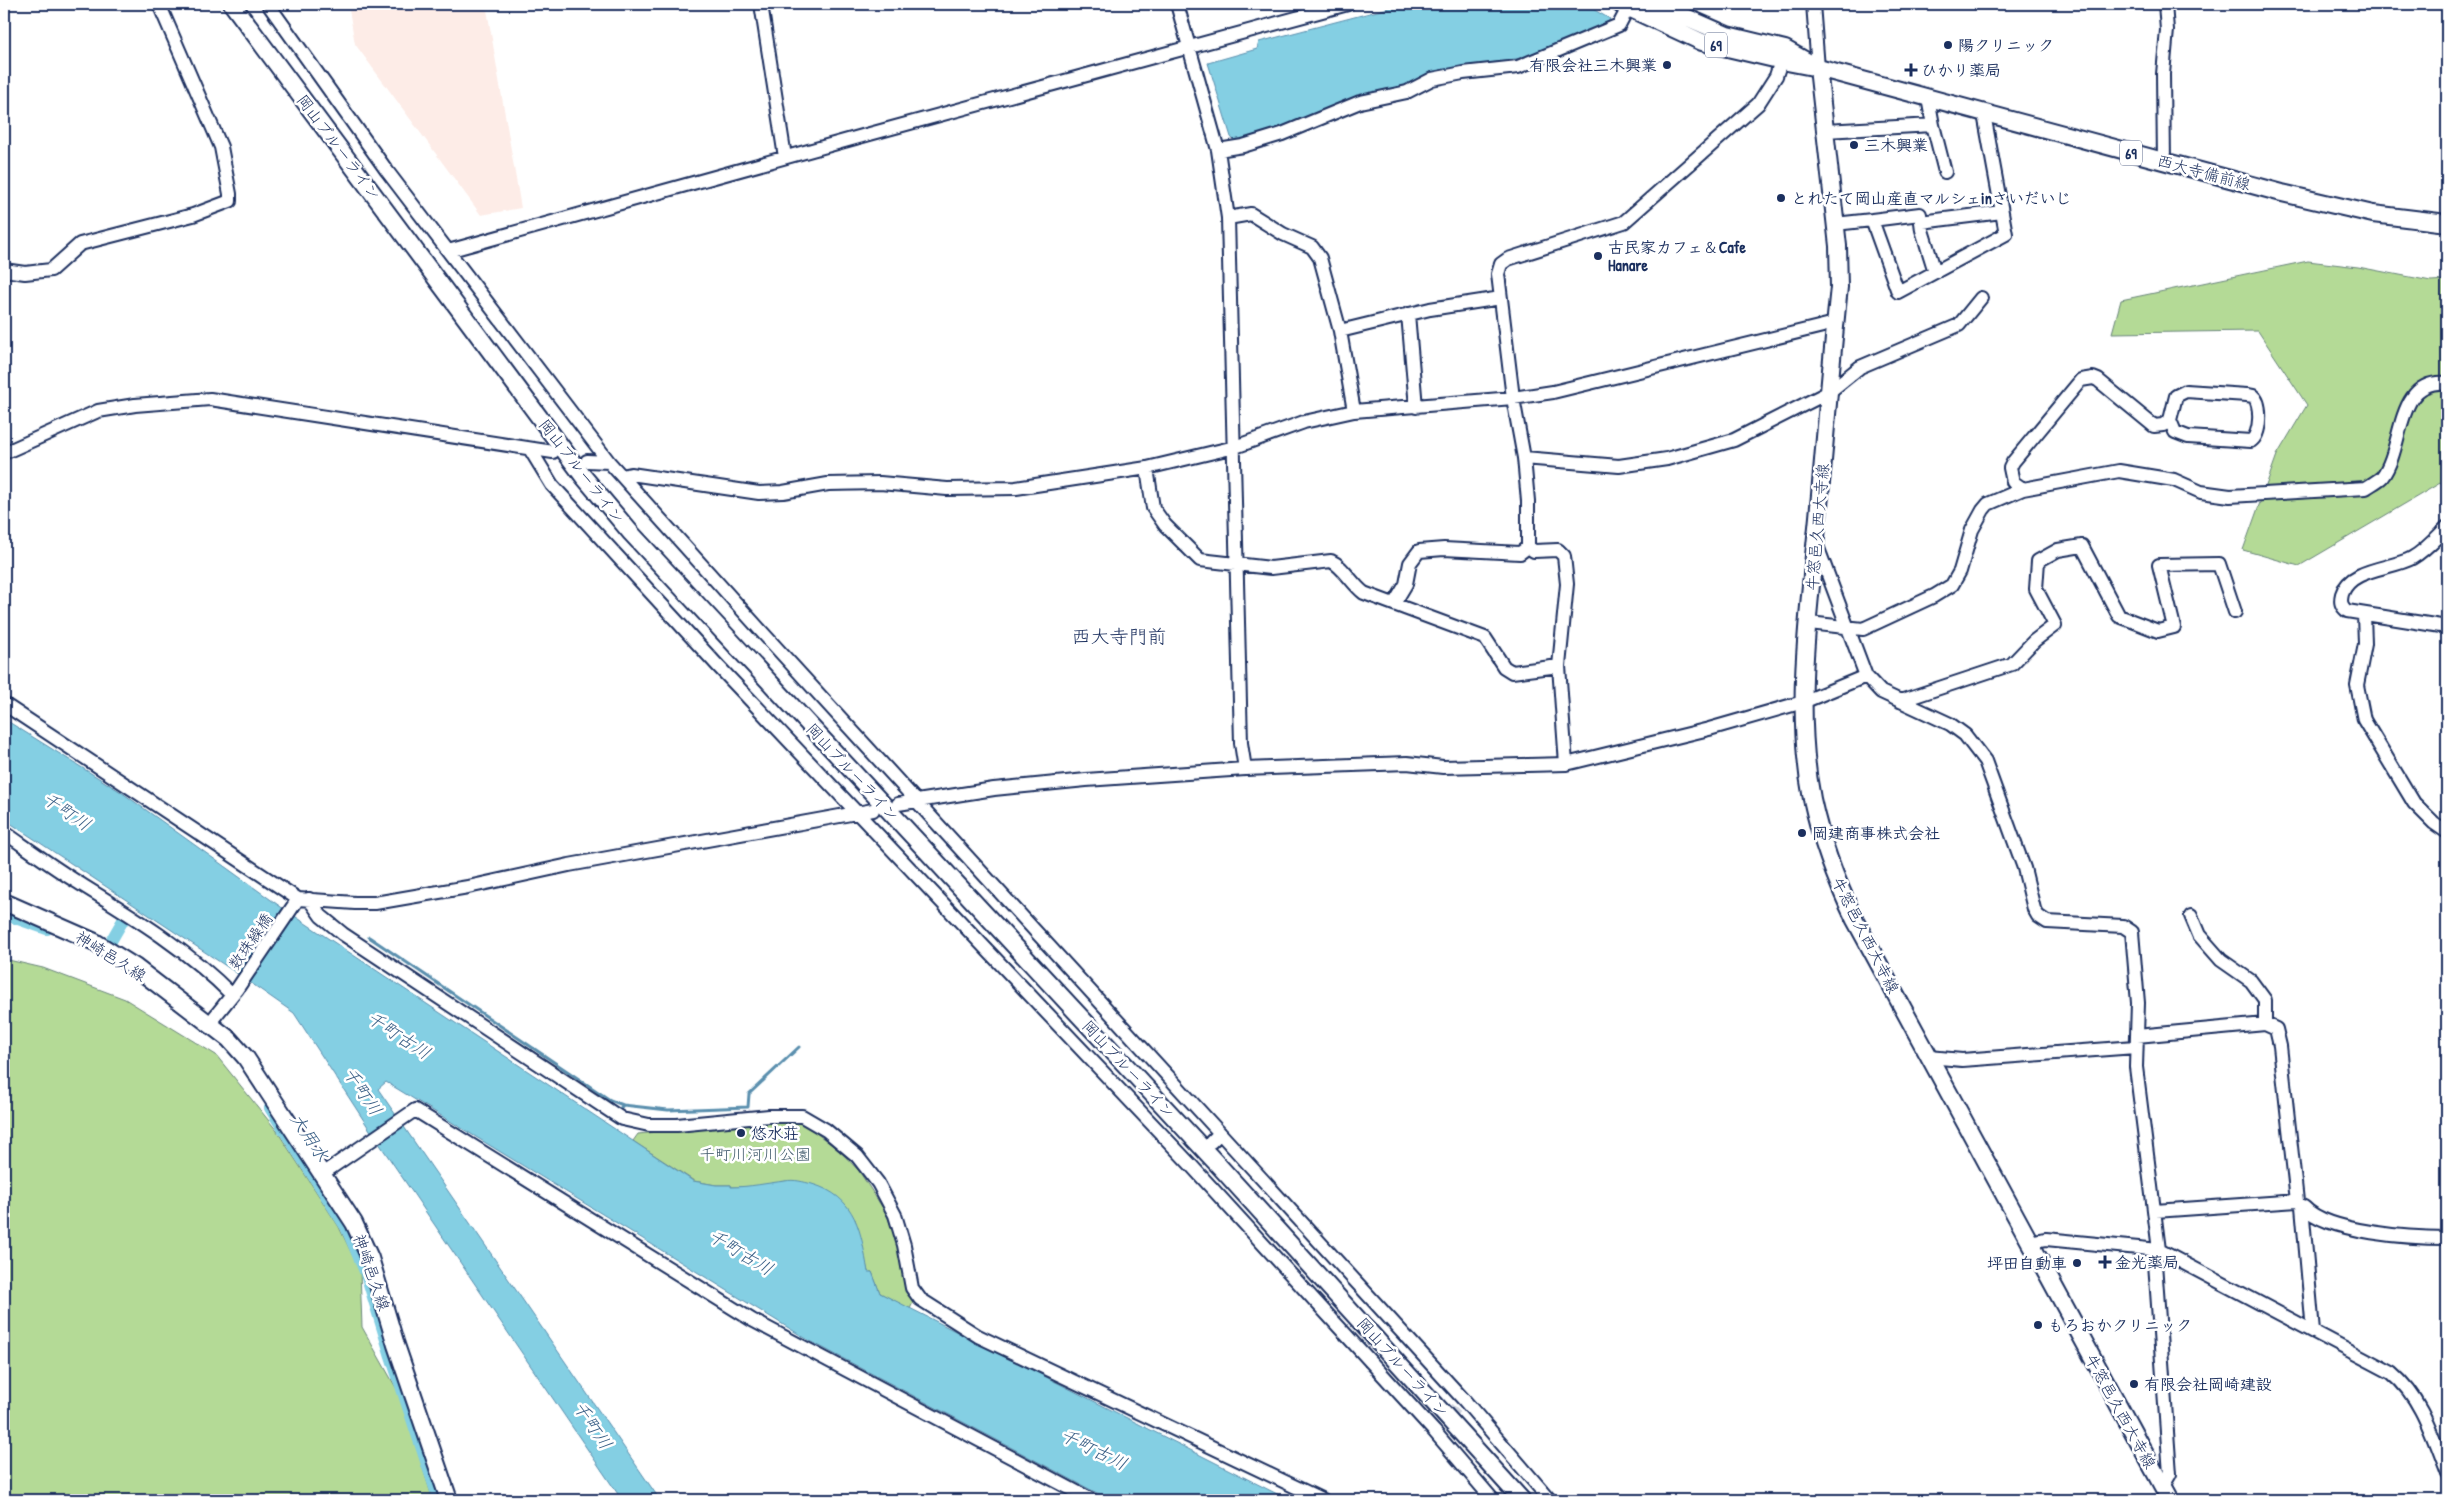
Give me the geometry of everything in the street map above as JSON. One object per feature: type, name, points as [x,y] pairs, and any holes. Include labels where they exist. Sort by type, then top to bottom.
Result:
[{"type":"main road","name":"岡山ブルーライン","points":[[232,4],[584,476],[631,533],[1228,1175],[1522,1500]]},
{"type":"main road","name":"西大寺備前線","points":[[1656,4],[1727,35],[1785,50],[1818,68]]},
{"type":"main road","name":"西大寺備前線","points":[[1626,5],[1702,42],[1818,68],[2164,162],[2373,214],[2447,223]]},
{"type":"main road","name":"牛窓邑久西大寺線","points":[[1818,68],[1835,224],[1839,287],[1815,541],[1804,702],[1805,748],[1812,799],[1830,862],[1855,920],[2167,1493]]},
{"type":"main road","name":"神崎邑久線","points":[[4,902],[95,942],[135,967],[208,1025],[229,1039],[246,1058],[354,1223],[370,1258],[396,1345],[449,1500]]},
{"type":"street","points":[[4,270],[25,273],[51,270],[80,244],[193,215],[230,201],[221,147],[159,4]]},
{"type":"street","points":[[268,4],[336,101],[609,462],[919,802],[1216,1138],[1550,1500]]},
{"type":"street","points":[[761,4],[785,157]]},
{"type":"street","points":[[1177,4],[1218,150],[1228,218],[1241,743],[1245,769]]},
{"type":"street","points":[[448,251],[1189,46],[1348,4]]},
{"type":"street","points":[[1812,4],[1818,68]]},
{"type":"street","points":[[2164,162],[2163,74],[2167,30],[2165,4]]},
{"type":"street","points":[[1218,150],[1243,146],[1282,134],[1360,102],[1407,92],[1432,79],[1463,73],[1518,67],[1620,26],[1626,5]]},
{"type":"street","points":[[1528,547],[1528,501],[1524,458],[1513,398],[1498,274],[1500,264],[1508,259],[1624,222],[1758,104],[1776,76],[1781,61]]},
{"type":"street","points":[[1928,98],[1945,172]]},
{"type":"street","points":[[1872,220],[1898,292],[2006,234],[1984,114]]},
{"type":"street","points":[[1825,131],[1933,125]]},
{"type":"street","points":[[1921,222],[2002,212]]},
{"type":"street","points":[[1228,218],[1251,214],[1283,234],[1312,247],[1320,258],[1340,331],[1354,411]]},
{"type":"street","points":[[1835,224],[1920,214],[1935,272]]},
{"type":"street","points":[[1340,331],[1408,314],[1501,298]]},
{"type":"street","points":[[1524,458],[1619,466],[1667,459],[1734,440],[1830,392],[1860,367],[1959,325],[1982,298]]},
{"type":"street","points":[[1408,314],[1416,407]]},
{"type":"street","points":[[622,476],[631,474],[759,493],[783,492],[828,484],[880,483],[947,490],[1016,488],[1147,468],[1234,447],[1304,422],[1354,411],[1513,398],[1553,392],[1836,323]]},
{"type":"street","points":[[2023,489],[2013,482],[2010,468],[2013,462],[2081,380],[2093,378],[2098,380],[2154,426],[2166,424],[2170,420],[2176,396],[2186,391],[2247,394],[2253,396],[2259,404],[2258,433],[2254,439],[2247,442],[2181,436],[2171,427],[2170,420]]},
{"type":"street","points":[[1809,623],[1863,629],[1934,596],[1952,585],[1960,571],[1972,530],[1983,510],[1993,501],[2023,489],[2119,471],[2174,480],[2201,492],[2230,496],[2366,488],[2382,477],[2412,398],[2422,386],[2434,382],[2447,383]]},
{"type":"street","points":[[4,453],[98,411],[135,405],[210,399],[553,452]]},
{"type":"street","points":[[530,449],[552,486],[857,812],[1192,1160],[1438,1427],[1493,1500]]},
{"type":"street","points":[[588,461],[609,462]]},
{"type":"street","points":[[1147,468],[1153,508],[1165,525],[1200,560],[1271,568],[1331,561],[1339,564],[1353,584],[1364,593],[1485,638],[1504,667],[1512,672],[1559,666]]},
{"type":"street","points":[[2447,527],[2421,552],[2409,559],[2373,570],[2346,586],[2340,600],[2342,607],[2347,611],[2447,627]]},
{"type":"street","points":[[1815,541],[1846,628],[1866,676],[1881,692],[1950,724],[1965,735],[1986,761],[2024,868],[2034,909],[2038,916],[2047,922],[2123,926],[2132,932],[2138,1003],[2136,1042],[2155,1211],[2170,1474],[2167,1493]]},
{"type":"street","points":[[1900,701],[2012,664],[2034,641],[2055,625],[2036,589],[2038,561],[2058,550],[2082,546],[2119,616],[2158,632],[2174,627],[2160,565],[2218,564],[2235,612]]},
{"type":"street","points":[[1394,604],[1406,584],[1410,564],[1419,551],[1444,549],[1520,553],[1528,547]]},
{"type":"street","points":[[1528,547],[1534,551],[1558,550],[1564,556],[1567,584],[1559,666],[1566,764]]},
{"type":"street","points":[[2364,614],[2365,644],[2357,685],[2364,720],[2414,802],[2434,823],[2447,832]]},
{"type":"street","points":[[898,804],[994,789],[1245,769],[1407,762],[1443,767],[1566,764],[1709,729],[1804,702],[1866,676]]},
{"type":"street","points":[[4,704],[304,899],[343,934],[622,1119],[649,1126],[769,1116],[802,1116],[826,1130],[857,1156],[878,1183],[895,1215],[904,1245],[912,1288],[920,1299],[978,1336],[1323,1500]]},
{"type":"street","points":[[304,899],[376,903],[873,810]]},
{"type":"street","points":[[4,832],[73,879],[138,918],[234,992]]},
{"type":"street","name":"数珠繰橋","points":[[208,1025],[234,992],[290,912],[304,899]]},
{"type":"street","points":[[2191,916],[2199,935],[2221,960],[2251,981],[2265,1000],[2265,1024]]},
{"type":"street","points":[[1929,1058],[1962,1060],[2136,1042],[2265,1024],[2276,1029],[2280,1046],[2300,1204],[2313,1331]]},
{"type":"street","points":[[322,1174],[369,1139],[415,1110],[752,1320],[1092,1500]]},
{"type":"street","points":[[2155,1211],[2300,1204],[2320,1219],[2340,1225],[2381,1233],[2447,1238]]},
{"type":"street","points":[[2029,1242],[2046,1240],[2157,1249],[2392,1373],[2406,1384],[2419,1404],[2447,1472]]},
{"type":"shaded area","points":[[348,4],[486,4],[521,208],[481,215],[355,44]]},
{"type":"green space","points":[[2308,261],[2358,267],[2431,281],[2447,280],[2447,479],[2299,566],[2243,550],[2277,455],[2307,405],[2258,331],[2112,333],[2121,300]]},
{"type":"green space","points":[[4,959],[43,968],[125,999],[216,1055],[277,1131],[339,1227],[360,1271],[362,1327],[399,1393],[433,1500],[4,1500]]},
{"type":"green space","name":"千町川河川公園","points":[[763,1121],[801,1122],[839,1150],[859,1171],[886,1213],[896,1239],[907,1290],[914,1300],[910,1309],[880,1293],[872,1272],[868,1272],[855,1219],[786,1181],[757,1187],[731,1187],[731,1185],[716,1185],[694,1181],[633,1141],[638,1134]]},
{"type":"water","points":[[1404,4],[1584,4],[1610,19],[1607,23],[1521,58],[1432,74],[1400,89],[1237,144],[1231,137],[1208,63],[1257,49],[1259,42]]},
{"type":"water","points":[[4,719],[121,792],[281,907],[693,1181],[716,1185],[731,1185],[731,1187],[752,1186],[788,1180],[812,1184],[827,1190],[848,1207],[854,1218],[863,1243],[868,1272],[872,1272],[880,1293],[1289,1500],[1113,1500],[1093,1491],[810,1341],[386,1082],[378,1089],[660,1500],[622,1500],[370,1130],[294,1013],[4,819]]},
{"type":"waterway","name":"大用水","points":[[4,914],[47,929]]},
{"type":"waterway","points":[[111,941],[126,915]]},
{"type":"waterway","points":[[369,937],[610,1100],[623,1105]]},
{"type":"waterway","points":[[617,1112],[623,1105],[668,1110],[748,1107],[749,1094],[799,1047]]},
{"type":"waterway","name":"大用水","points":[[270,1108],[346,1227],[366,1274],[439,1500]]},
{"type":"tunnel","points":[[1441,1424],[1456,1408]]},
{"type":"place","name":"陽クリニック","points":[[1948,45]]},
{"type":"place","name":"有限会社三木興業","points":[[1667,65]]},
{"type":"place","name":"ひかり薬局","points":[[1911,70]]},
{"type":"place","name":"三木興業","points":[[1854,145]]},
{"type":"place","name":"とれたて岡山産直マルシェinさいだいじ","points":[[1781,198]]},
{"type":"place","name":"古民家カフェ＆Cafe Hanare","points":[[1598,256]]},
{"type":"place","name":"岡建商事株式会社","points":[[1802,833]]},
{"type":"place","name":"悠水荘","points":[[741,1133]]},
{"type":"place","name":"金光薬局","points":[[2105,1262]]},
{"type":"place","name":"坪田自動車","points":[[2077,1263]]},
{"type":"place","name":"もろおかクリニック","points":[[2038,1325]]},
{"type":"place","name":"有限会社岡崎建設","points":[[2134,1384]]},
{"type":"district","name":"西大寺門前","points":[[1119,636]]},
{"type":"water label","name":"千町川","points":[[67,811]]},
{"type":"water label","name":"千町古川","points":[[399,1035]]},
{"type":"water label","name":"千町川","points":[[363,1091]]},
{"type":"water label","name":"千町古川","points":[[741,1252]]},
{"type":"water label","name":"千町川","points":[[593,1425]]},
{"type":"water label","name":"千町古川","points":[[1094,1449]]}]
